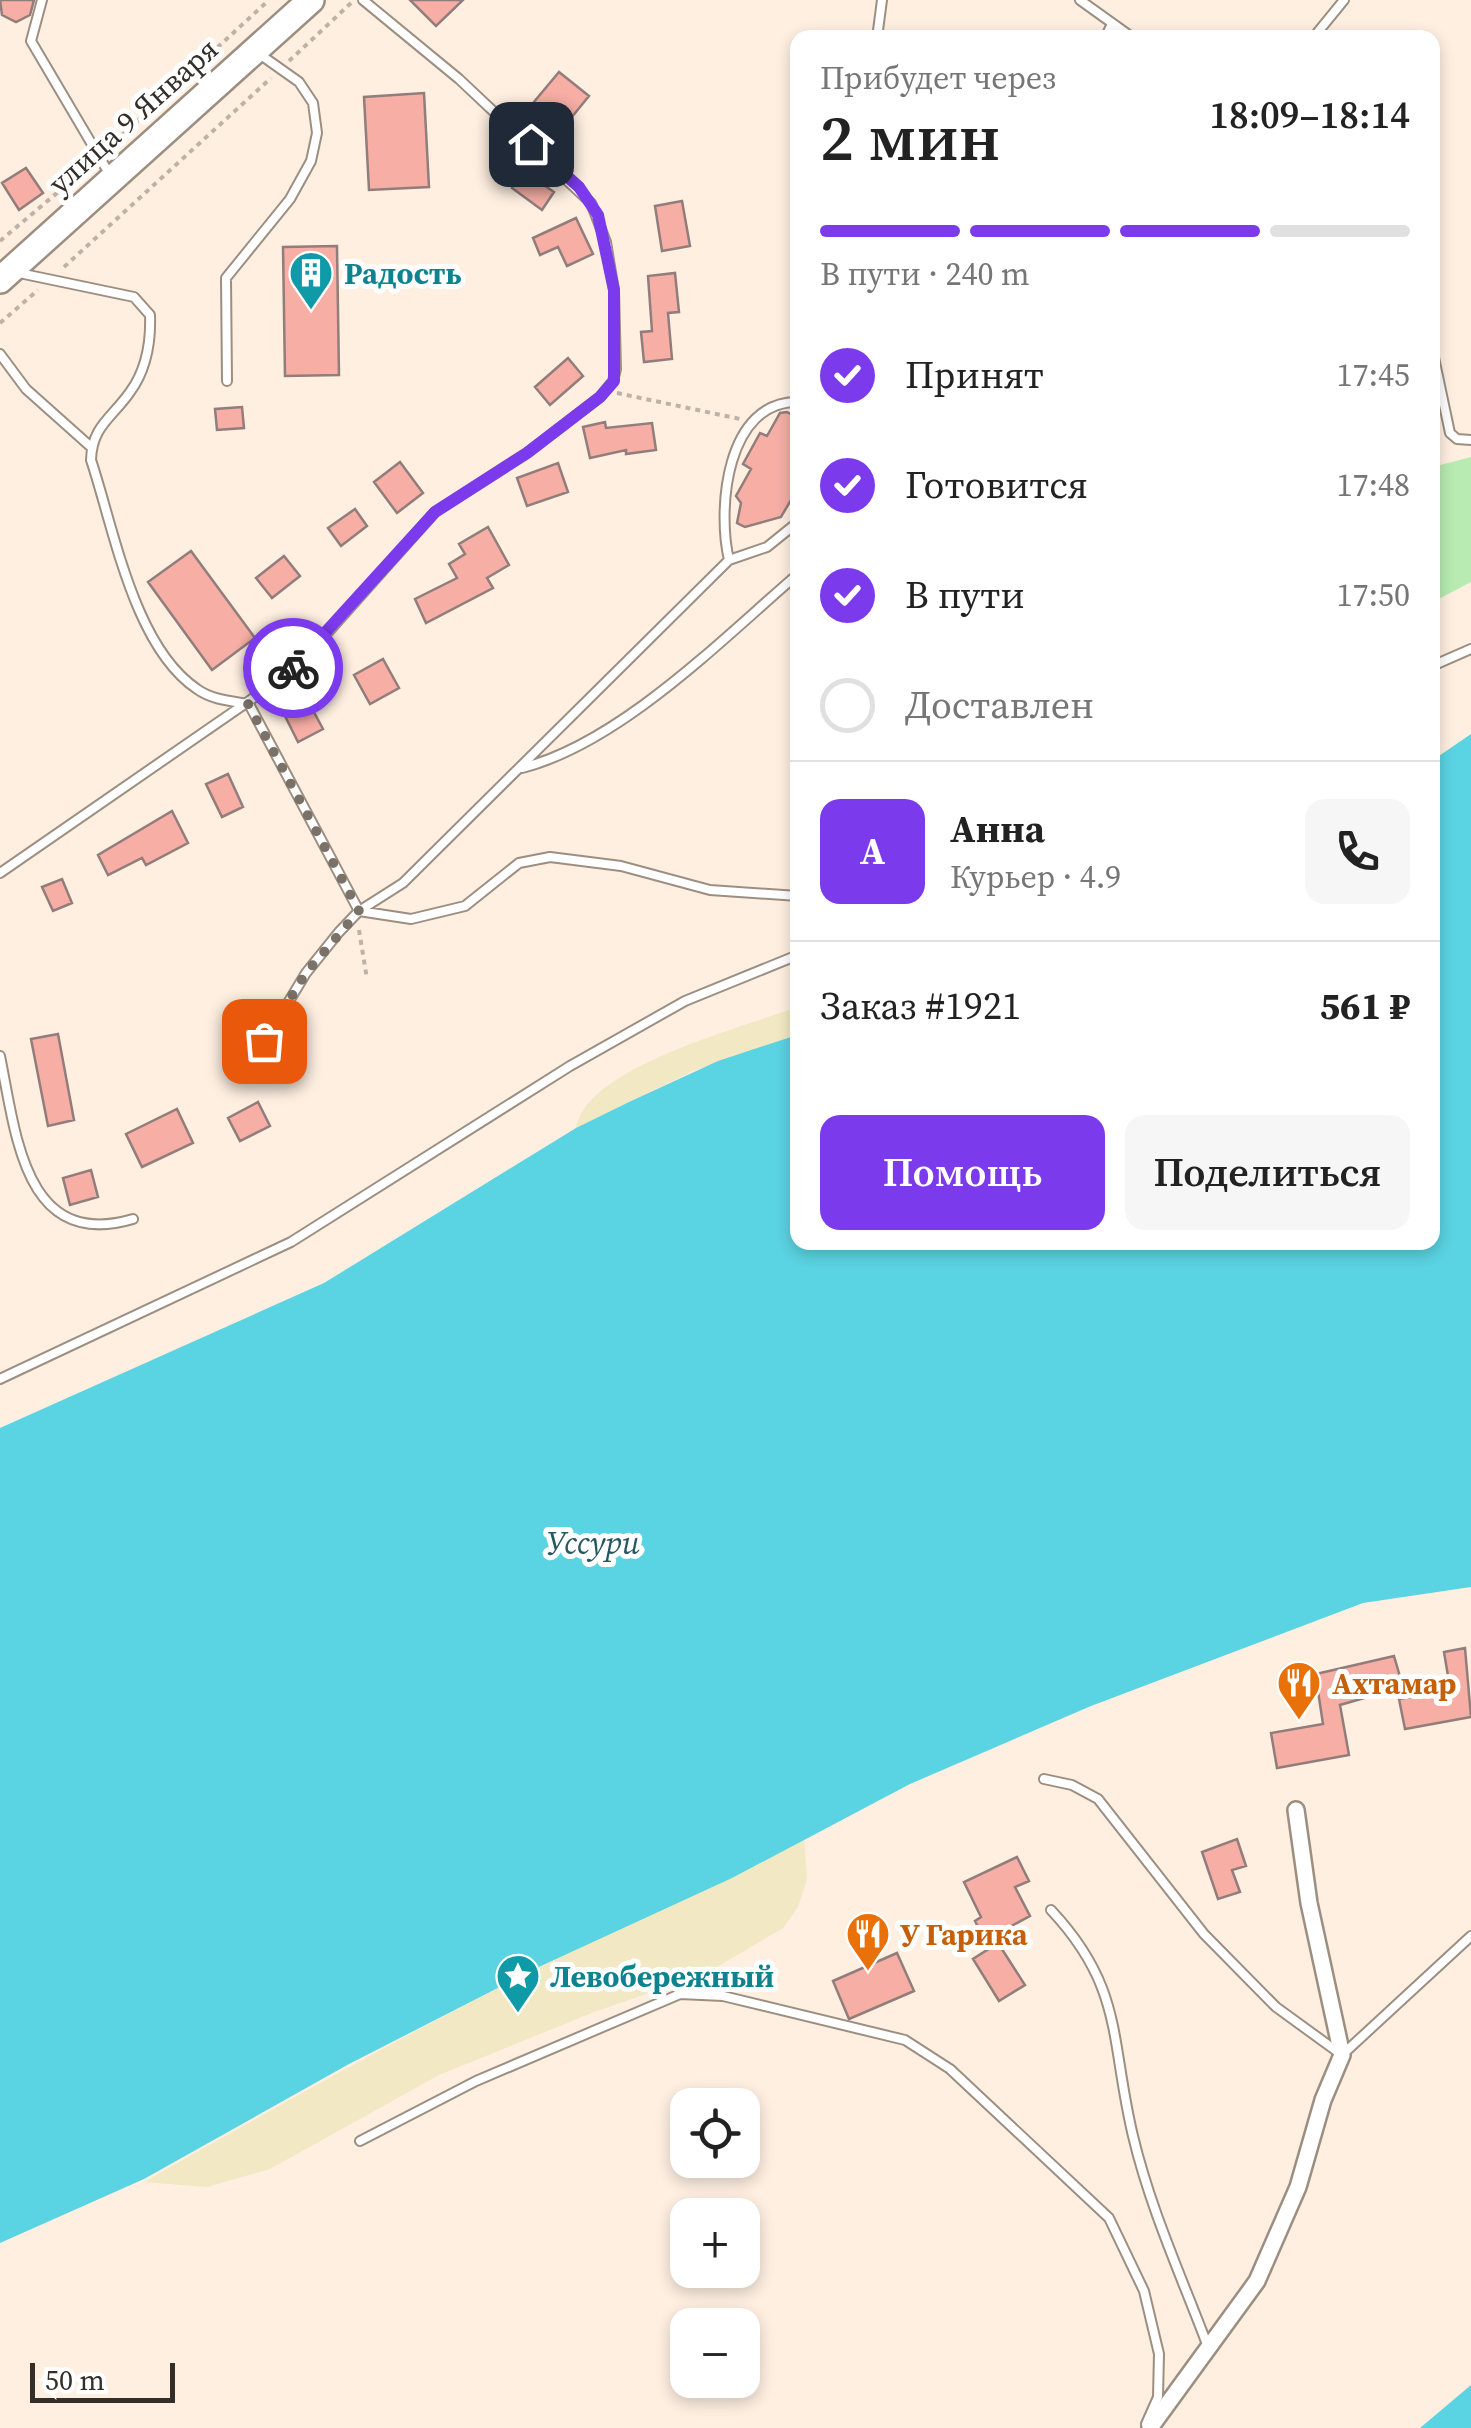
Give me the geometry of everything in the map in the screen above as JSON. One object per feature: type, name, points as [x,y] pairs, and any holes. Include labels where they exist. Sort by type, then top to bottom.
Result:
[{"type":"main road","name":"улица 9 Января","points":[[5,276],[105,168],[255,50],[303,2]]},
{"type":"street","points":[[1147,2428],[1210,2352],[1257,2281],[1298,2187],[1323,2100],[1342,2055],[1309,1903],[1296,1810]]},
{"type":"lane","points":[[42,0],[31,41],[105,168]]},
{"type":"lane","points":[[0,874],[248,704],[313,649],[435,512],[527,453],[600,397],[614,381],[614,290],[606,242],[591,203],[459,79],[363,0]]},
{"type":"lane","points":[[879,30],[882,0]]},
{"type":"lane","points":[[1080,0],[1121,30]]},
{"type":"lane","points":[[1320,30],[1344,0]]},
{"type":"lane","points":[[1109,30],[1112,24]]},
{"type":"lane","points":[[227,381],[226,278],[290,199],[311,161],[318,134],[313,103],[300,82],[255,50]]},
{"type":"lane","points":[[5,276],[51,278],[134,297],[150,315],[150,346],[131,392],[104,418],[91,448],[91,460],[146,630],[182,677],[198,690],[248,704],[359,911]]},
{"type":"lane","points":[[0,354],[26,389],[91,448]]},
{"type":"lane","points":[[1440,386],[1450,433],[1457,439],[1471,440]]},
{"type":"lane","points":[[728,560],[722,507],[741,437],[766,412],[790,402]]},
{"type":"lane","points":[[264,1041],[306,973],[359,911],[403,883],[728,560],[767,546],[790,528]]},
{"type":"lane","points":[[518,769],[552,760],[612,728],[790,581]]},
{"type":"lane","points":[[1440,663],[1471,650]]},
{"type":"lane","points":[[359,911],[411,919],[465,906],[519,863],[550,857],[621,866],[710,890],[790,895]]},
{"type":"lane","points":[[0,1380],[292,1242],[570,1066],[685,1001],[790,958]]},
{"type":"lane","points":[[0,1056],[17,1140],[41,1195],[59,1216],[73,1224],[96,1227],[133,1219]]},
{"type":"lane","points":[[1044,1780],[1072,1786],[1098,1799],[1204,1934],[1276,2007],[1342,2055],[1471,1936]]},
{"type":"lane","points":[[1051,1910],[1085,1946],[1102,1980],[1133,2137],[1210,2352]]},
{"type":"lane","points":[[360,2141],[476,2082],[680,1994],[723,1996],[906,2040],[950,2069],[1109,2218],[1144,2291],[1159,2354],[1158,2397],[1147,2428]]},
{"type":"path","points":[[0,242],[105,168],[269,0]]},
{"type":"path","points":[[0,323],[354,0]]},
{"type":"path","points":[[629,398],[740,419]]},
{"type":"path","points":[[359,949],[366,979]]},
{"type":"green space","points":[[1471,457],[1471,582],[1440,598],[1440,465]]},
{"type":"sand","points":[[790,1009],[790,1037],[693,1071],[576,1128],[586,1106],[608,1086],[637,1068],[706,1038]]},
{"type":"sand","name":"Левобережный","points":[[804,1838],[807,1879],[798,1907],[783,1928],[705,1974],[594,2012],[439,2075],[270,2169],[207,2187],[144,2182],[438,2019]]},
{"type":"water","name":"Уссури","points":[[1471,734],[1471,1587],[1363,1603],[1091,1706],[910,1784],[732,1878],[543,1965],[349,2064],[144,2179],[0,2243],[0,1428],[324,1283],[576,1128],[718,1061],[790,1037],[790,1250],[1440,1250],[1440,755]]},
{"type":"water","points":[[1471,2385],[1471,2428],[1420,2428]]},
{"type":"building","points":[[0,0],[34,0],[30,15],[16,22],[2,15]]},
{"type":"building","points":[[410,0],[463,0],[436,26]]},
{"type":"building","points":[[559,72],[589,96],[558,134],[528,109]]},
{"type":"building","points":[[424,93],[429,187],[369,190],[364,97]]},
{"type":"building","points":[[26,168],[43,193],[19,210],[2,183]]},
{"type":"building","points":[[523,171],[554,192],[542,210],[512,188]]},
{"type":"building","points":[[682,201],[690,246],[662,251],[655,206]]},
{"type":"building","points":[[576,218],[593,254],[567,266],[558,247],[540,255],[533,238]]},
{"type":"building","name":"Радость","points":[[337,246],[339,375],[285,376],[283,247]]},
{"type":"building","points":[[675,273],[679,312],[668,313],[672,359],[644,362],[641,332],[652,331],[648,276]]},
{"type":"building","points":[[568,358],[583,376],[550,405],[535,387]]},
{"type":"building","points":[[242,407],[244,428],[217,430],[215,409]]},
{"type":"building","points":[[780,413],[790,414],[790,502],[781,517],[745,527],[737,523],[741,503],[736,496],[751,469],[743,464],[760,433],[767,436]]},
{"type":"building","points":[[605,422],[606,428],[652,423],[656,450],[626,454],[626,450],[590,458],[583,427]]},
{"type":"building","points":[[400,462],[423,493],[397,513],[374,482]]},
{"type":"building","points":[[558,463],[568,492],[527,506],[517,478]]},
{"type":"building","points":[[355,509],[367,526],[341,546],[328,528]]},
{"type":"building","points":[[488,527],[509,565],[487,578],[493,588],[426,623],[415,599],[457,578],[449,564],[465,554],[459,544]]},
{"type":"building","points":[[191,551],[255,638],[212,670],[148,582]]},
{"type":"building","points":[[284,556],[300,576],[272,598],[256,578]]},
{"type":"building","points":[[383,659],[399,688],[370,704],[354,675]]},
{"type":"building","points":[[309,703],[323,729],[298,742],[285,716]]},
{"type":"building","points":[[228,774],[243,807],[222,817],[206,784]]},
{"type":"building","points":[[172,811],[188,843],[146,865],[142,858],[108,875],[98,855]]},
{"type":"building","points":[[62,879],[72,903],[53,911],[42,887]]},
{"type":"building","points":[[58,1034],[74,1120],[48,1126],[31,1039]]},
{"type":"building","points":[[258,1102],[270,1126],[240,1141],[228,1118]]},
{"type":"building","points":[[177,1109],[193,1143],[142,1167],[126,1134]]},
{"type":"building","points":[[91,1170],[98,1197],[70,1205],[63,1178]]},
{"type":"building","points":[[1465,1648],[1471,1717],[1405,1729],[1399,1699],[1443,1691],[1440,1677],[1448,1676],[1444,1652]]},
{"type":"building","points":[[1394,1656],[1403,1687],[1340,1705],[1349,1755],[1277,1768],[1271,1733],[1323,1724],[1318,1691],[1306,1693],[1303,1677]]},
{"type":"building","points":[[1237,1839],[1246,1866],[1232,1870],[1240,1892],[1218,1899],[1202,1852]]},
{"type":"building","points":[[1017,1857],[1029,1881],[1015,1887],[1030,1916],[985,1940],[975,1921],[981,1917],[964,1882]]},
{"type":"building","points":[[998,1943],[1025,1985],[999,2001],[973,1959]]},
{"type":"building","points":[[897,1953],[914,1991],[849,2019],[833,1981]]},
{"type":"way so far","points":[[264,1041],[306,973],[359,911],[248,704],[293,668]]},
{"type":"place","name":"Радость","points":[[311,311]]},
{"type":"place","name":"Ахтамар","points":[[1299,1721]]},
{"type":"place","name":"У Гарика","points":[[868,1972]]},
{"type":"place","name":"Левобережный","points":[[518,2014]]},
{"type":"route","points":[[293,668],[435,512],[527,453],[600,397],[614,381],[614,290],[598,215],[579,187],[531,144]]}]
